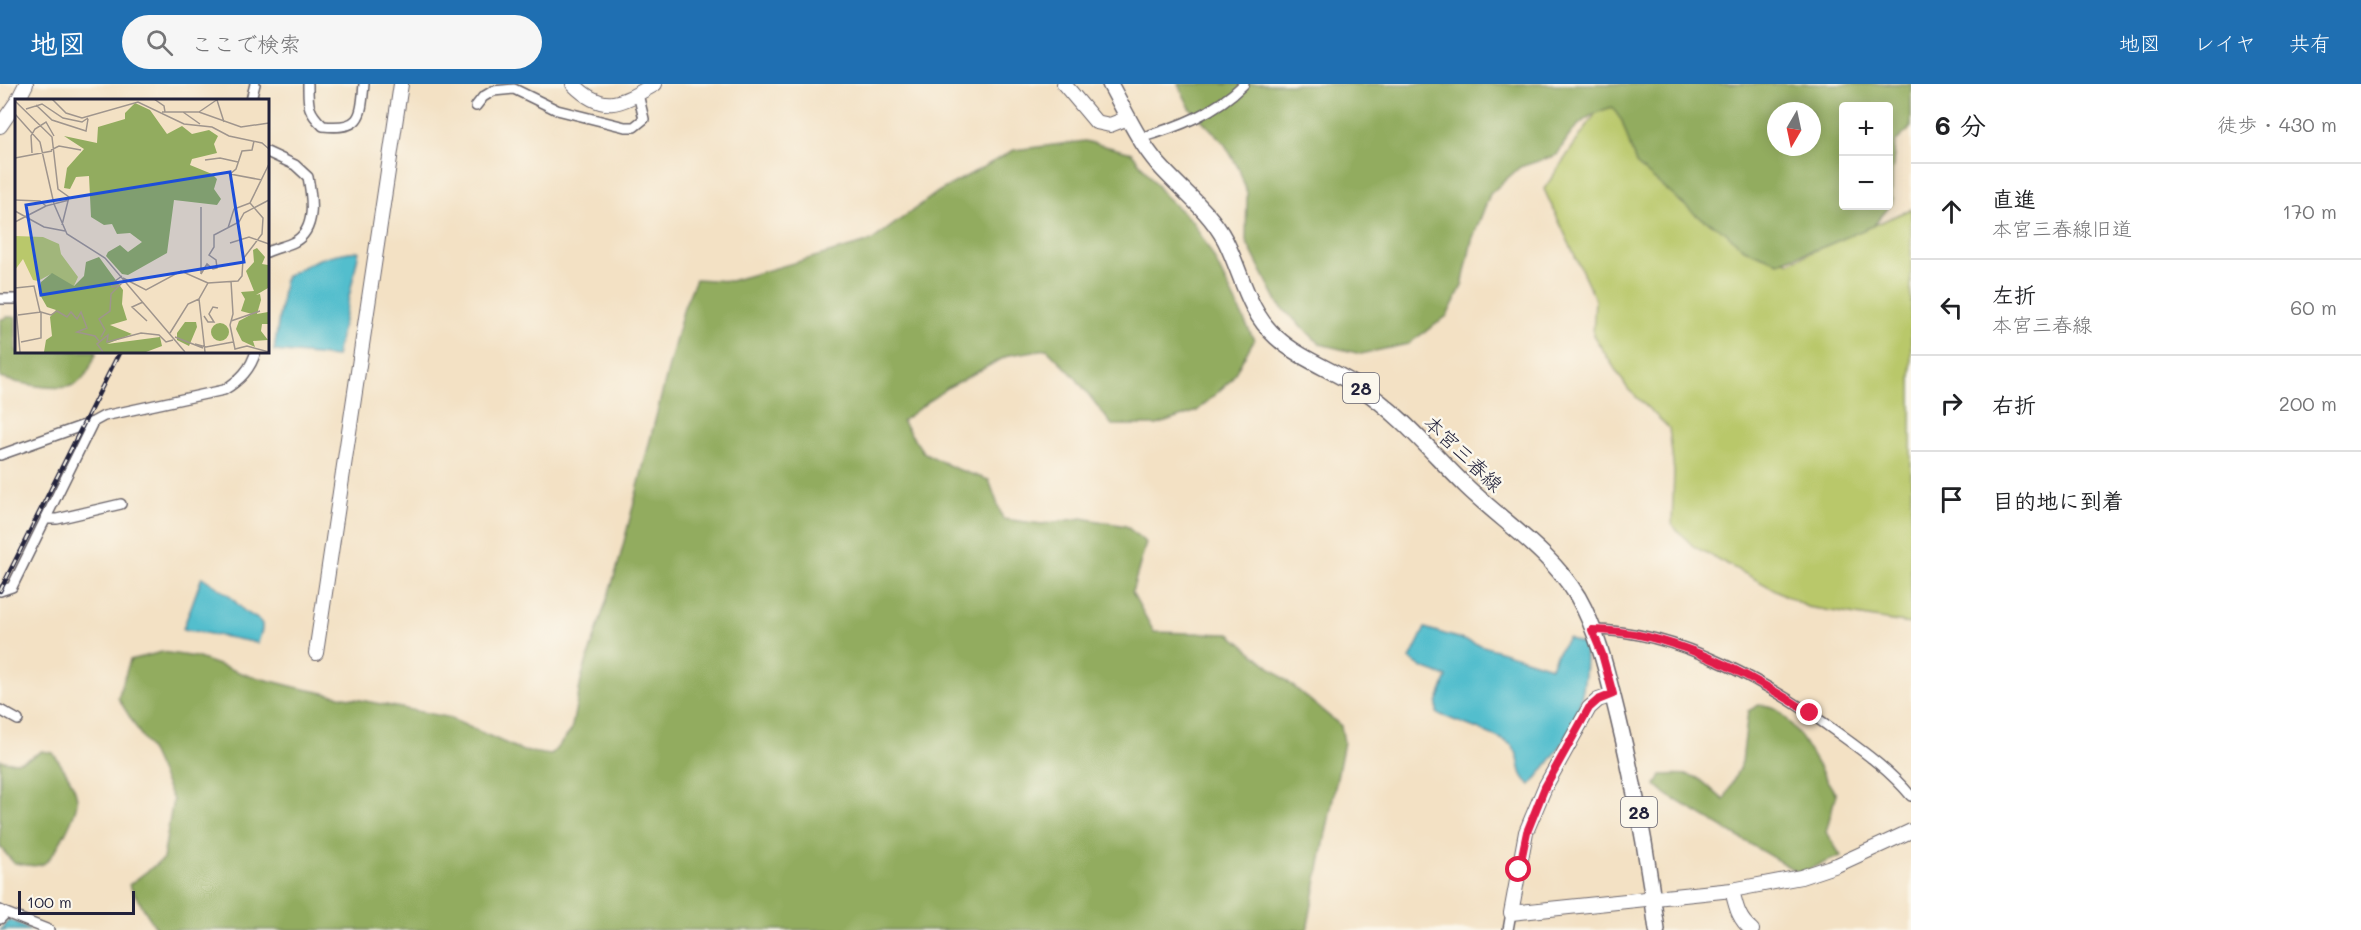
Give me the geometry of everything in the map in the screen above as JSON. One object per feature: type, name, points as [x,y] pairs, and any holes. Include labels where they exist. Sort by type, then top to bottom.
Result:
[{"type":"main road","name":"本宮三春線","points":[[1110,84],[1128,118],[1158,164],[1211,219],[1225,239],[1250,302],[1266,328],[1292,350],[1361,388],[1399,419],[1467,488],[1547,560],[1571,586],[1580,600],[1602,654],[1613,694],[1629,764],[1657,930]]},
{"type":"street","points":[[18,99],[26,84]]},
{"type":"street","points":[[251,99],[255,84]]},
{"type":"street","points":[[308,84],[307,99],[314,117],[323,126],[343,127],[348,126],[362,112],[364,84]]},
{"type":"street","points":[[316,652],[401,84]]},
{"type":"street","points":[[573,84],[594,102],[606,104],[638,94],[655,84]]},
{"type":"street","points":[[1064,84],[1096,122],[1110,125],[1128,118]]},
{"type":"street","points":[[1140,138],[1161,132],[1216,108],[1244,84]]},
{"type":"street","points":[[476,106],[493,91],[514,89],[557,110],[634,128],[644,119],[638,94]]},
{"type":"street","points":[[0,126],[15,105]]},
{"type":"street","points":[[268,152],[295,165],[308,177],[312,207],[304,234],[295,241],[268,252]]},
{"type":"street","points":[[0,455],[104,416],[225,390],[247,371],[256,352]]},
{"type":"street","points":[[0,591],[12,587],[93,422]]},
{"type":"street","points":[[45,519],[57,519],[121,504]]},
{"type":"street","points":[[1592,630],[1629,633],[1661,641],[1716,661],[1749,677],[1792,701],[1844,738],[1889,772],[1911,796]]},
{"type":"street","points":[[1508,930],[1527,832],[1545,787],[1589,708],[1598,700],[1613,694]]},
{"type":"street","points":[[0,710],[18,720]]},
{"type":"street","points":[[1511,913],[1732,890],[1801,877],[1837,865],[1911,831]]},
{"type":"street","points":[[1732,890],[1737,913],[1742,922],[1752,930]]},
{"type":"street","points":[[2,914],[49,930]]},
{"type":"green space","points":[[1178,84],[1911,84],[1911,128],[1895,142],[1893,163],[1893,102],[1839,102],[1839,210],[1887,210],[1873,226],[1823,247],[1778,262],[1744,249],[1724,231],[1696,215],[1636,164],[1622,121],[1612,107],[1593,115],[1585,119],[1573,131],[1557,155],[1520,167],[1490,194],[1472,240],[1462,286],[1447,316],[1408,344],[1361,354],[1320,344],[1279,305],[1246,241],[1247,193],[1239,169],[1224,143],[1190,108]]},
{"type":"green space","points":[[1606,98],[1736,237],[1789,262],[1911,209],[1911,624],[1807,607],[1693,546],[1672,525],[1674,472],[1669,428],[1628,389],[1593,335],[1595,299],[1544,189]]},
{"type":"green space","points":[[1085,141],[1132,153],[1165,196],[1192,221],[1211,252],[1254,340],[1231,380],[1197,411],[1157,425],[1112,425],[1075,377],[1047,349],[1009,355],[947,388],[902,421],[923,452],[954,468],[989,480],[1003,519],[1042,524],[1082,518],[1126,526],[1146,543],[1132,592],[1154,632],[1230,634],[1341,726],[1344,742],[1307,930],[157,930],[129,885],[163,859],[173,800],[152,753],[118,698],[130,660],[162,652],[196,657],[247,675],[299,688],[447,717],[523,751],[551,755],[571,731],[582,676],[618,565],[684,307],[696,279],[730,281],[871,241],[938,192],[1014,150]]},
{"type":"green space","points":[[15,317],[15,352],[97,352],[86,375],[74,385],[58,388],[0,378],[0,320]]},
{"type":"green space","points":[[1759,705],[1775,708],[1789,721],[1836,794],[1826,832],[1841,856],[1799,873],[1667,795],[1656,785],[1661,775],[1691,776],[1702,781],[1724,800],[1742,762],[1748,711]]},
{"type":"green space","points":[[42,751],[53,753],[71,781],[77,799],[74,813],[66,832],[46,862],[35,866],[14,863],[0,847],[0,760],[22,761]]},
{"type":"water","points":[[359,251],[336,357],[274,351],[285,277],[320,259]]},
{"type":"water","points":[[202,577],[229,595],[244,611],[259,620],[262,630],[258,643],[183,629]]},
{"type":"water","points":[[1425,628],[1551,667],[1568,638],[1585,645],[1586,666],[1583,689],[1574,722],[1552,759],[1531,785],[1523,776],[1515,750],[1506,741],[1437,713],[1437,703],[1447,677],[1423,668],[1410,659]]},
{"type":"water","points":[[11,920],[31,930],[0,930]]},
{"type":"railway","points":[[0,591],[120,352]]},
{"type":"route","points":[[1519,870],[1527,832],[1545,787],[1589,708],[1598,700],[1613,694],[1602,654],[1592,630],[1647,637],[1716,661],[1784,696],[1810,713]]}]
